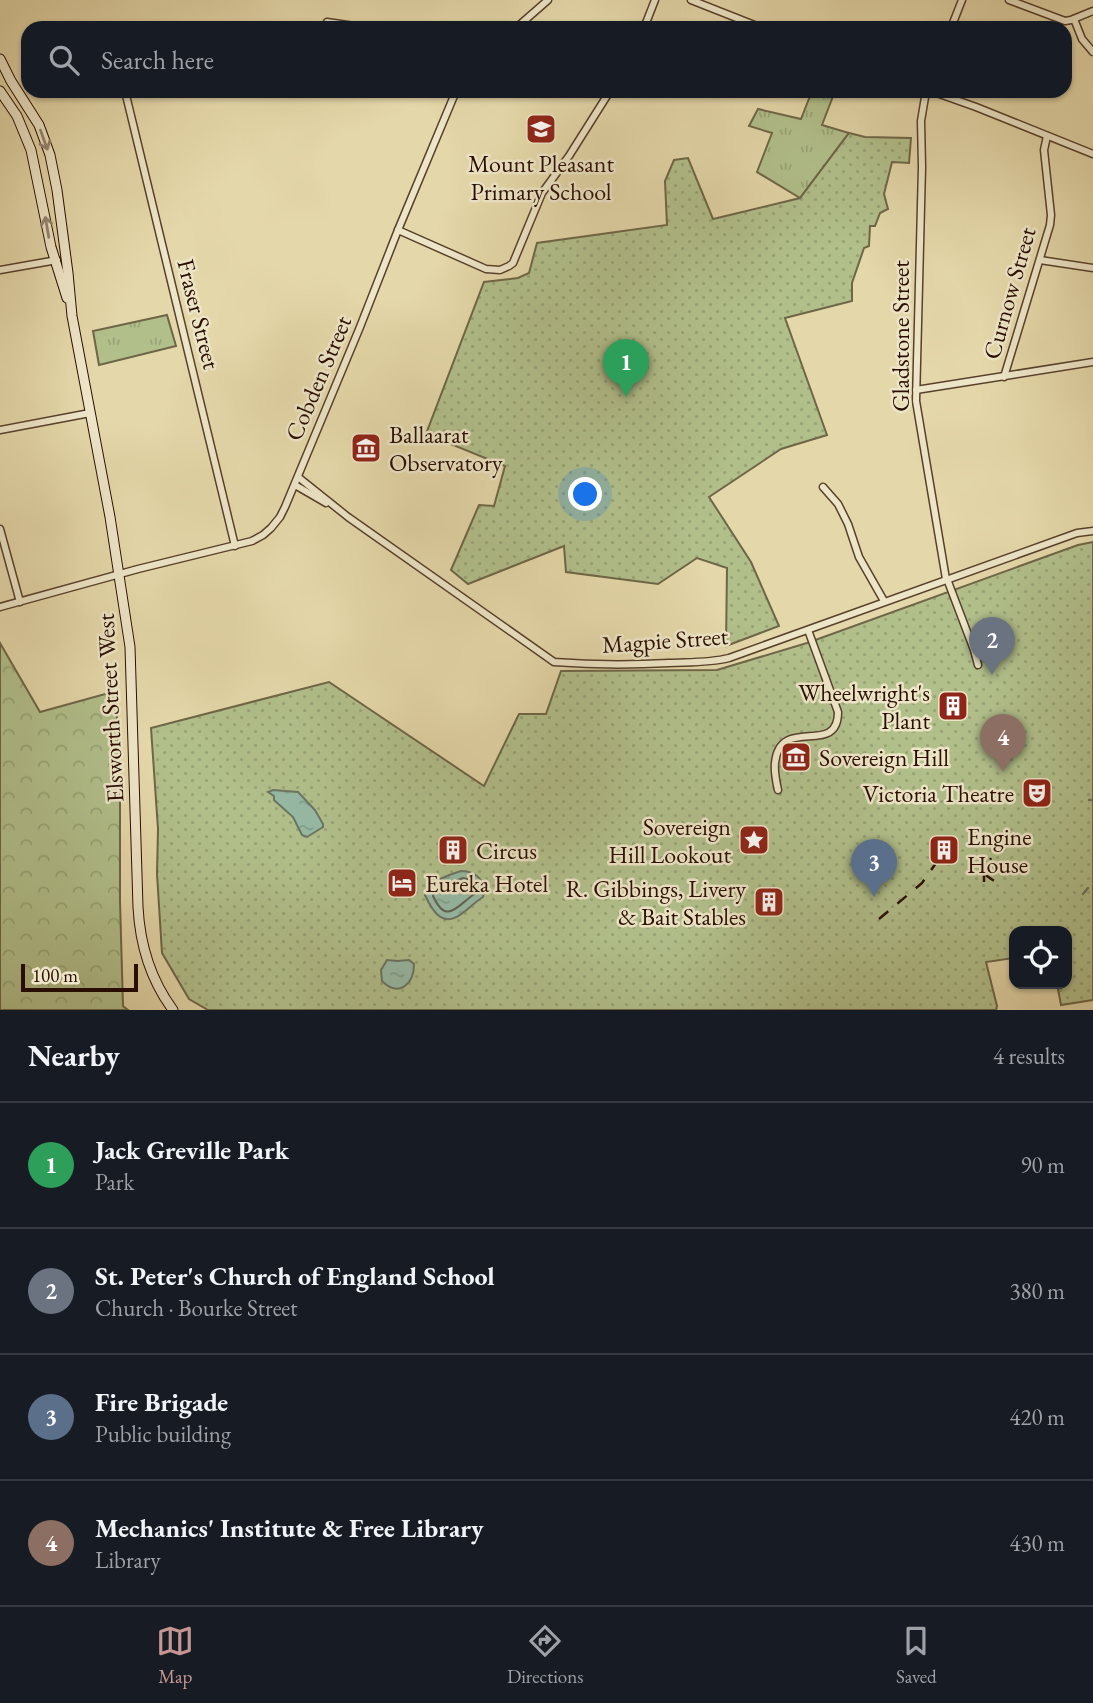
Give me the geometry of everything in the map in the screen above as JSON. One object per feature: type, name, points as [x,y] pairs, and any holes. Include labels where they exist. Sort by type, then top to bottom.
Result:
[{"type":"street","points":[[524,21],[548,0]]},
{"type":"street","points":[[647,21],[655,0]]},
{"type":"street","points":[[691,0],[744,21]]},
{"type":"street","points":[[954,21],[962,0]]},
{"type":"street","points":[[1009,0],[1065,21],[1093,11]]},
{"type":"street","points":[[1074,19],[1082,39],[1093,52]]},
{"type":"street","name":"Elsworth Street West","points":[[0,59],[21,96]]},
{"type":"street","name":"Elsworth Street West","points":[[0,91],[17,116],[29,142],[54,261],[72,316]]},
{"type":"street","name":"Elsworth Street West","points":[[23,98],[47,145],[55,177],[72,316],[110,517],[130,647],[139,924],[153,977],[173,1010]]},
{"type":"street","name":"Fraser Street","points":[[127,98],[235,546]]},
{"type":"street","name":"Cobden Street","points":[[0,607],[235,546],[258,538],[271,528],[280,517],[295,485],[453,98]]},
{"type":"street","points":[[398,230],[490,270],[509,267],[515,260],[542,193],[606,98]]},
{"type":"street","name":"Gladstone Street","points":[[925,98],[921,121],[916,390],[918,417],[946,579],[978,665]]},
{"type":"street","points":[[948,98],[1093,154]]},
{"type":"street","name":"Curnow Street","points":[[1004,377],[1051,220],[1044,150],[1047,136]]},
{"type":"street","points":[[0,270],[66,259]]},
{"type":"street","points":[[1040,260],[1093,268]]},
{"type":"street","points":[[916,390],[1093,362]]},
{"type":"street","points":[[0,430],[90,413]]},
{"type":"street","name":"Magpie Street","points":[[298,477],[348,517],[554,662],[612,664],[716,661],[748,652],[1077,533],[1093,531]]},
{"type":"street","name":"Magpie Street","points":[[295,485],[348,517]]},
{"type":"street","points":[[822,487],[838,504],[859,557],[884,601]]},
{"type":"street","points":[[0,529],[20,602]]},
{"type":"street","points":[[778,790],[775,766],[782,745],[795,737],[823,735],[832,729],[838,717],[808,629]]},
{"type":"green space","points":[[809,98],[832,98],[822,125],[849,133],[800,198],[757,172],[772,133],[749,126],[758,109],[801,119]]},
{"type":"green space","points":[[849,133],[865,137],[911,138],[909,163],[892,162],[884,194],[888,209],[880,213],[875,226],[870,226],[869,246],[864,248],[852,283],[852,301],[785,318],[827,435],[781,449],[709,497],[751,562],[779,626],[726,646],[727,568],[697,558],[658,584],[566,572],[564,546],[468,584],[451,570],[479,505],[494,506],[505,466],[426,434],[484,282],[518,278],[529,273],[537,243],[667,225],[665,181],[674,160],[688,158],[713,219],[800,198]]},
{"type":"green space","points":[[167,315],[176,346],[99,365],[93,331]]},
{"type":"green space","name":"Sovereign Hill","points":[[1093,542],[1093,1000],[1061,1005],[1058,989],[1072,989],[1072,926],[1009,926],[1009,959],[986,962],[996,1010],[208,1010],[189,999],[162,953],[151,728],[329,682],[484,786],[519,714],[546,714],[561,671],[717,670],[807,643],[1078,545]]},
{"type":"green space","points":[[0,643],[40,712],[116,691],[123,1006],[128,1010],[0,1010]]},
{"type":"water","points":[[268,792],[298,792],[315,810],[323,827],[307,837],[302,835],[293,817]]},
{"type":"water","points":[[461,871],[480,878],[484,887],[483,897],[457,917],[445,919],[436,913],[425,895],[435,882]]},
{"type":"water","points":[[387,960],[409,960],[414,964],[408,983],[394,988],[382,981],[381,970]]},
{"type":"waterway","points":[[1083,894],[1088,888]]},
{"type":"railway","points":[[984,882],[984,871],[991,858]]},
{"type":"railway","points":[[879,919],[922,883],[936,863]]},
{"type":"railway","points":[[984,874],[1000,885]]},
{"type":"place","name":"Mount Pleasant Primary School","points":[[541,129]]},
{"type":"place","name":"Jack Greville Park","points":[[626,397]]},
{"type":"place","name":"Ballaarat Observatory","points":[[366,448]]},
{"type":"place","name":"St. Peter's Church of England School","points":[[992,675]]},
{"type":"place","name":"Wheelwright's Plant","points":[[953,706]]},
{"type":"place","name":"Sovereign Hill","points":[[796,757]]},
{"type":"place","name":"Mechanics' Institute & Free Library","points":[[1003,772]]},
{"type":"place","name":"Victoria Theatre","points":[[1037,793]]},
{"type":"place","name":"Sovereign Hill Lookout","points":[[754,840]]},
{"type":"place","name":"Circus","points":[[453,850]]},
{"type":"place","name":"Engine House","points":[[944,850]]},
{"type":"place","name":"Eureka Hotel","points":[[402,883]]},
{"type":"place","name":"Fire Brigade","points":[[874,897]]},
{"type":"place","name":"R. Gibbings, Livery & Bait Stables","points":[[769,902]]}]
